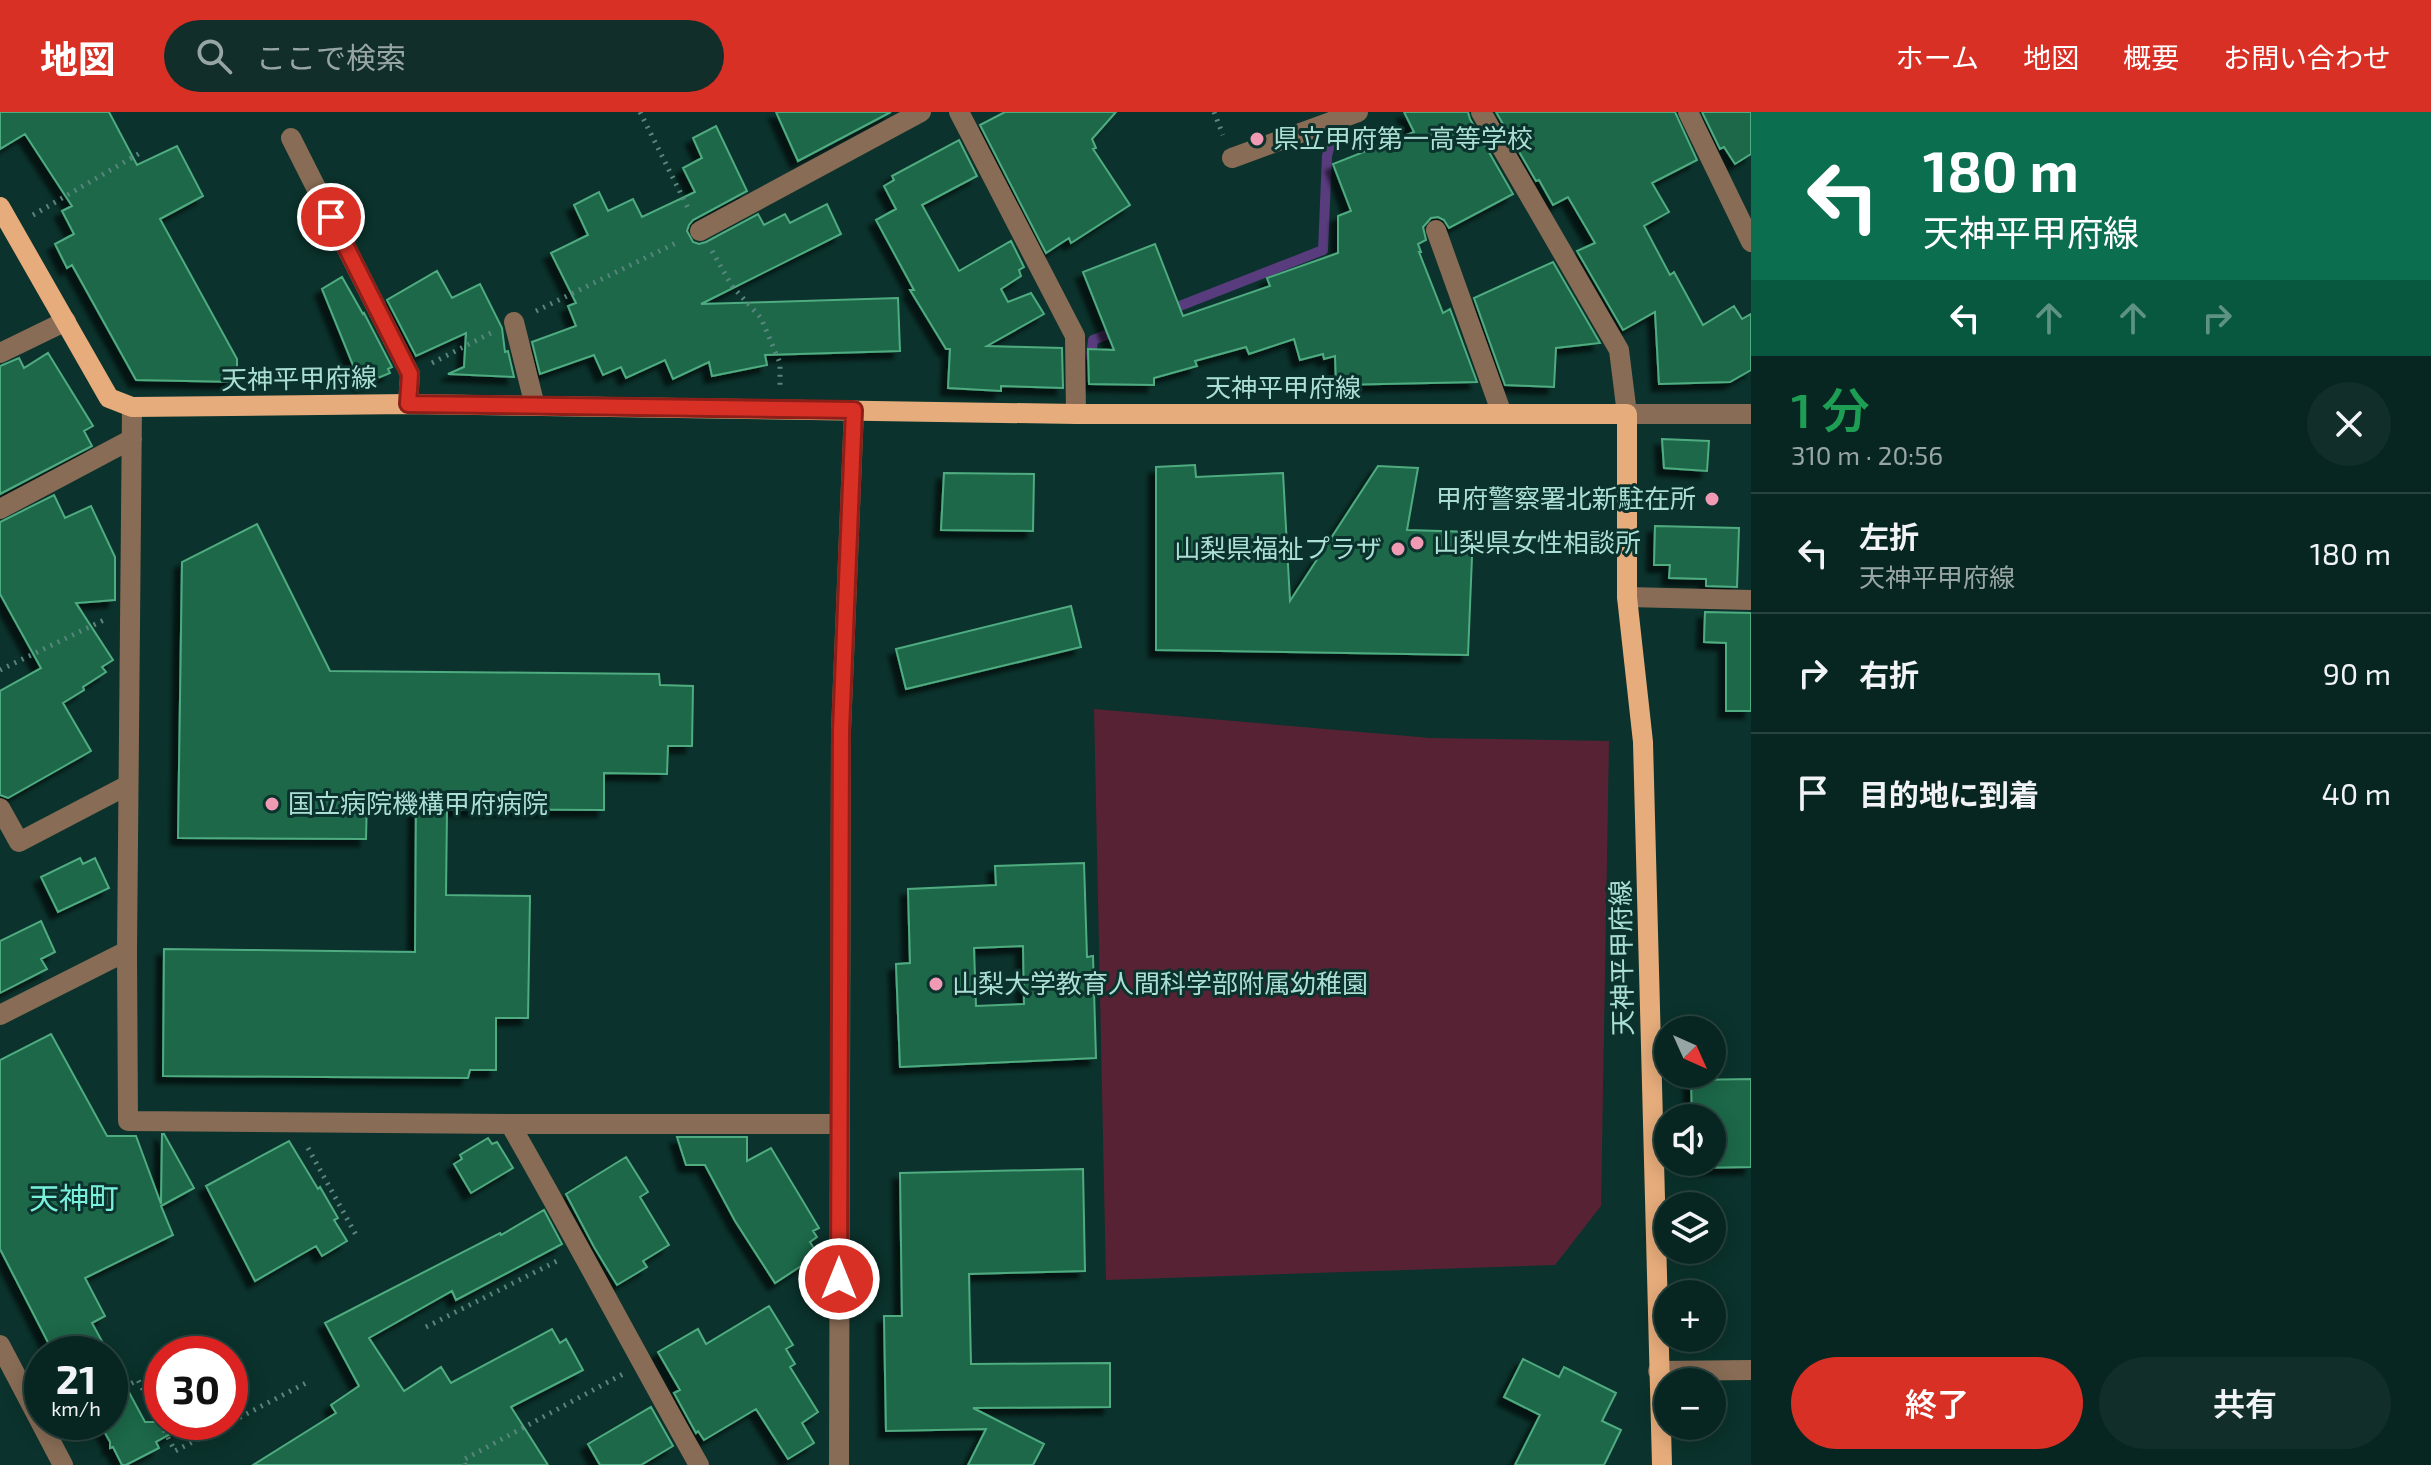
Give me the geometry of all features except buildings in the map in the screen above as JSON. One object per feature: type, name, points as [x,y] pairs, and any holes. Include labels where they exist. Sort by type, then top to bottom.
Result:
[{"type":"main road","points":[[0,207],[109,398],[132,407]]},
{"type":"main road","name":"天神平甲府線","points":[[132,407],[408,404],[1076,414],[1627,414],[1627,597],[1643,742],[1658,1368]]},
{"type":"main road","name":"天神平甲府線","points":[[1661,1440],[1662,1465]]},
{"type":"street","points":[[700,231],[921,112]]},
{"type":"street","points":[[959,112],[1075,336],[1076,414]]},
{"type":"street","points":[[1232,158],[1358,112]]},
{"type":"street","points":[[1481,112],[1619,350],[1627,414],[1751,414]]},
{"type":"street","points":[[1688,112],[1751,242]]},
{"type":"street","points":[[291,138],[410,374],[408,404]]},
{"type":"street","points":[[1436,230],[1502,414]]},
{"type":"street","points":[[0,353],[66,321]]},
{"type":"street","points":[[514,322],[535,406]]},
{"type":"street","points":[[132,407],[128,1121],[839,1124]]},
{"type":"street","points":[[839,1465],[841,731],[854,410]]},
{"type":"street","points":[[0,509],[132,439]]},
{"type":"street","points":[[1627,597],[1751,600]]},
{"type":"street","points":[[0,808],[19,842],[128,785]]},
{"type":"street","points":[[0,1015],[127,951]]},
{"type":"street","points":[[510,1124],[699,1465]]},
{"type":"street","points":[[0,1345],[63,1465]]},
{"type":"street","points":[[1726,1370],[1751,1370]]},
{"type":"path","points":[[640,112],[700,231],[732,286],[761,318],[780,363],[780,409]]},
{"type":"path","points":[[11,228],[140,153]]},
{"type":"path","points":[[410,374],[700,231]]},
{"type":"path","points":[[0,670],[130,607]]},
{"type":"path","points":[[294,1122],[356,1235]]},
{"type":"path","points":[[426,1327],[581,1248]]},
{"type":"path","points":[[465,1465],[463,1460],[641,1364]]},
{"type":"path","points":[[128,1385],[138,1380],[175,1451],[306,1383]]},
{"type":"shaded area","points":[[1094,709],[1431,738],[1609,741],[1601,1206],[1555,1265],[1106,1280]]},
{"type":"waterway","points":[[1167,311],[1323,250],[1327,156],[1333,133]]},
{"type":"waterway","points":[[1091,358],[1093,340],[1119,330]]},
{"type":"place","name":"県立甲府第一高等学校","points":[[1257,139]]},
{"type":"place","name":"甲府警察署北新駐在所","points":[[1712,499]]},
{"type":"place","name":"山梨県女性相談所","points":[[1417,543]]},
{"type":"place","name":"山梨県福祉プラザ","points":[[1398,549]]},
{"type":"place","name":"国立病院機構甲府病院","points":[[272,804]]},
{"type":"place","name":"山梨大学教育人間科学部附属幼稚園","points":[[936,984]]},
{"type":"district","name":"天神町","points":[[74,1199]]},
{"type":"route","points":[[331,217],[410,374],[408,404],[854,410],[841,731],[839,1279]]}]
